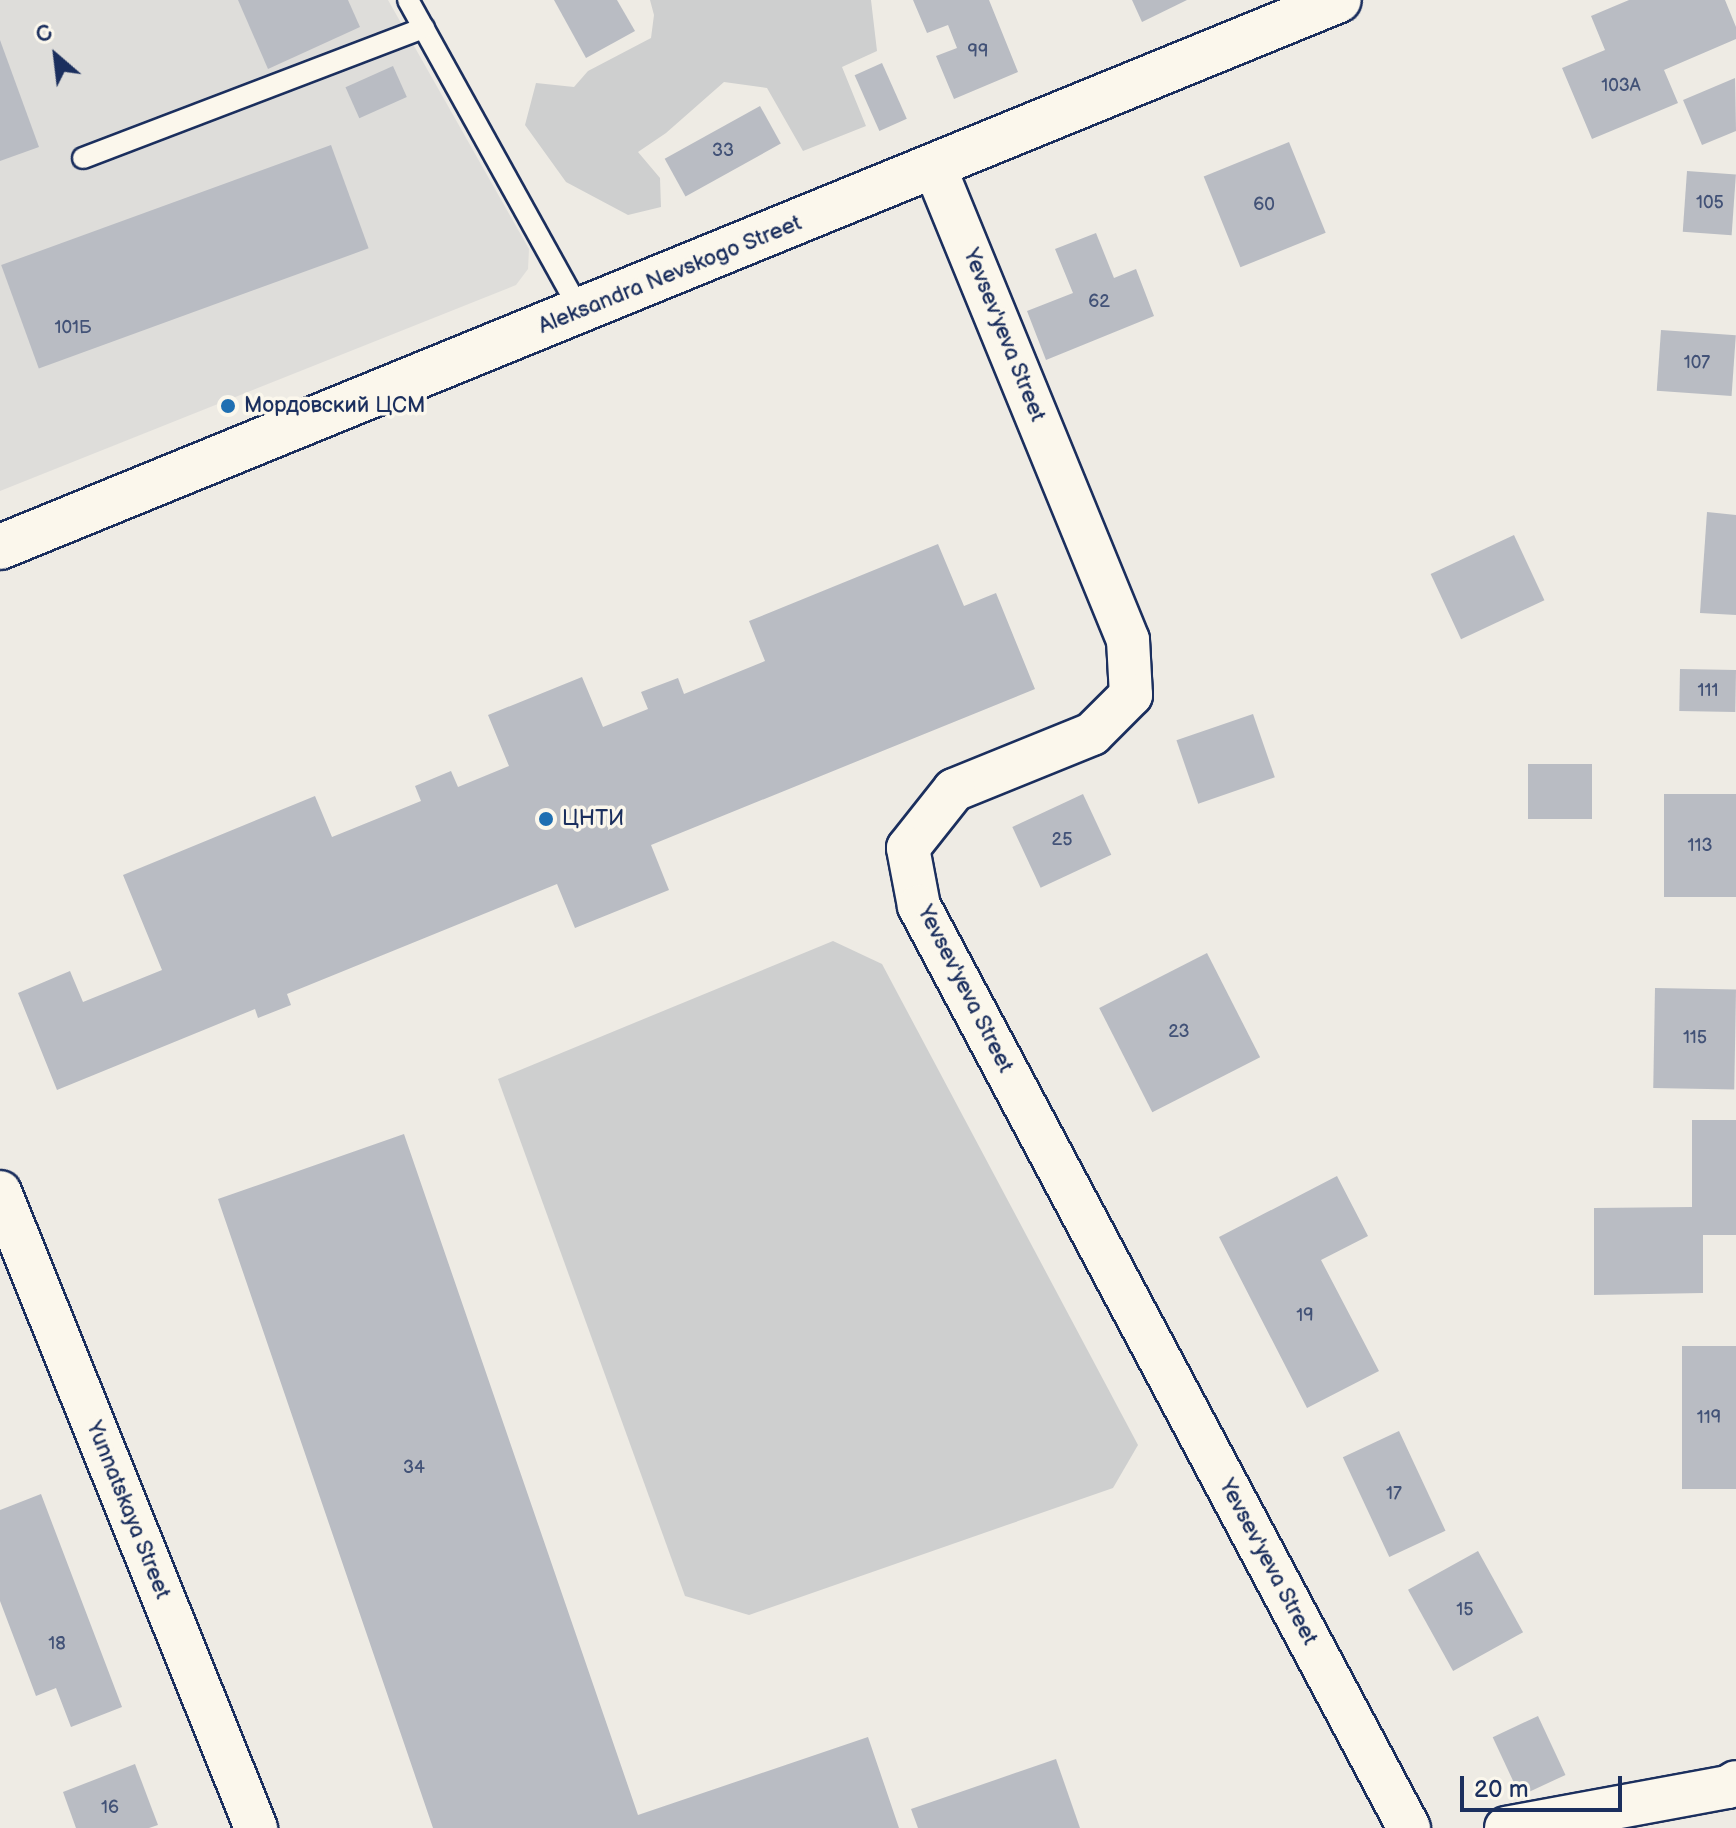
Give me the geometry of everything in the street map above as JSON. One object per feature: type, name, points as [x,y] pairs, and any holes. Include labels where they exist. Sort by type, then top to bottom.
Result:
[{"type":"main road","name":"Aleksandra Nevskogo Street","points":[[0,547],[935,168],[1339,0]]},
{"type":"street","name":"Yevsev'yeva Street","points":[[935,168],[1128,640],[1131,695],[1092,734],[954,790],[908,848],[919,906],[1409,1828]]},
{"type":"street","name":"Yunnatskaya Street","points":[[3,1209],[256,1828]]},
{"type":"street","points":[[1506,1828],[1728,1787],[1736,1782]]},
{"type":"lane","points":[[408,0],[581,312]]},
{"type":"lane","points":[[83,158],[424,28]]},
{"type":"shaded area","points":[[0,0],[388,0],[529,249],[528,269],[516,285],[0,491]]},
{"type":"shaded area","points":[[650,0],[871,0],[877,51],[842,67],[866,126],[803,151],[767,88],[724,82],[666,133],[638,152],[660,178],[661,207],[628,215],[566,182],[525,125],[536,83],[574,87],[588,71],[651,38],[654,15]]},
{"type":"shaded area","points":[[833,941],[882,964],[1138,1445],[1113,1488],[749,1615],[685,1596],[498,1079]]},
{"type":"building","points":[[238,0],[348,0],[360,27],[268,69]]},
{"type":"building","points":[[554,0],[617,0],[635,31],[586,58]]},
{"type":"building","points":[[913,0],[989,0],[1018,72],[954,99],[936,56],[957,48],[948,25],[927,33]]},
{"type":"building","points":[[1132,0],[1187,0],[1142,22]]},
{"type":"building","points":[[1629,0],[1725,0],[1736,27],[1736,39],[1664,70],[1678,103],[1592,139],[1562,68],[1605,50],[1591,16]]},
{"type":"building","points":[[0,40],[39,147],[0,161]]},
{"type":"building","points":[[882,63],[907,119],[879,131],[855,75]]},
{"type":"building","points":[[393,66],[407,97],[359,118],[345,87]]},
{"type":"building","points":[[1735,78],[1736,131],[1702,145],[1683,100]]},
{"type":"building","points":[[760,106],[781,144],[686,196],[665,159]]},
{"type":"building","points":[[1289,142],[1326,233],[1240,267],[1204,176]]},
{"type":"building","points":[[331,145],[369,248],[39,368],[1,265]]},
{"type":"building","points":[[1687,171],[1736,174],[1732,235],[1683,232]]},
{"type":"building","points":[[1096,233],[1114,278],[1136,269],[1154,316],[1046,360],[1027,311],[1073,293],[1055,249]]},
{"type":"building","points":[[1661,330],[1736,335],[1732,396],[1657,391]]},
{"type":"building","points":[[1707,512],[1736,515],[1736,615],[1700,613]]},
{"type":"building","points":[[1514,535],[1544,600],[1461,639],[1431,574]]},
{"type":"building","name":"ЦНТИ","points":[[938,544],[964,606],[996,593],[1035,689],[651,845],[669,890],[575,928],[557,884],[287,994],[291,1005],[258,1018],[255,1009],[57,1090],[18,993],[70,971],[83,1002],[162,970],[123,875],[315,796],[332,837],[421,801],[415,786],[451,771],[458,787],[509,766],[488,715],[582,677],[603,727],[648,709],[641,692],[678,678],[684,694],[765,661],[749,621]]},
{"type":"building","points":[[1680,669],[1736,670],[1735,712],[1679,711]]},
{"type":"building","points":[[1253,714],[1275,777],[1198,804],[1176,740]]},
{"type":"building","points":[[1528,764],[1592,764],[1592,819],[1528,819]]},
{"type":"building","points":[[1083,794],[1111,855],[1041,888],[1012,827]]},
{"type":"building","points":[[1664,794],[1736,794],[1736,897],[1664,897]]},
{"type":"building","points":[[1207,953],[1260,1057],[1152,1112],[1099,1008]]},
{"type":"building","points":[[1655,988],[1736,989],[1734,1089],[1653,1088]]},
{"type":"building","points":[[1692,1120],[1736,1120],[1736,1235],[1703,1235],[1703,1293],[1594,1295],[1594,1208],[1692,1207]]},
{"type":"building","points":[[404,1134],[638,1815],[868,1737],[899,1828],[433,1828],[218,1199]]},
{"type":"building","points":[[1337,1176],[1368,1236],[1321,1260],[1379,1371],[1307,1408],[1219,1237]]},
{"type":"building","points":[[1682,1346],[1736,1346],[1736,1489],[1682,1489]]},
{"type":"building","points":[[1399,1431],[1445,1531],[1389,1557],[1343,1457]]},
{"type":"building","points":[[41,1494],[122,1707],[71,1727],[56,1688],[36,1696],[0,1601],[0,1510]]},
{"type":"building","points":[[1478,1551],[1523,1632],[1453,1671],[1408,1590]]},
{"type":"building","points":[[1538,1716],[1565,1775],[1520,1796],[1493,1737]]},
{"type":"building","points":[[1056,1759],[1080,1828],[918,1828],[911,1809]]},
{"type":"building","points":[[135,1764],[158,1825],[149,1828],[76,1828],[63,1792]]},
{"type":"place","name":"Мордовский ЦСМ","points":[[228,406]]},
{"type":"place","name":"ЦНТИ","points":[[546,819]]}]
